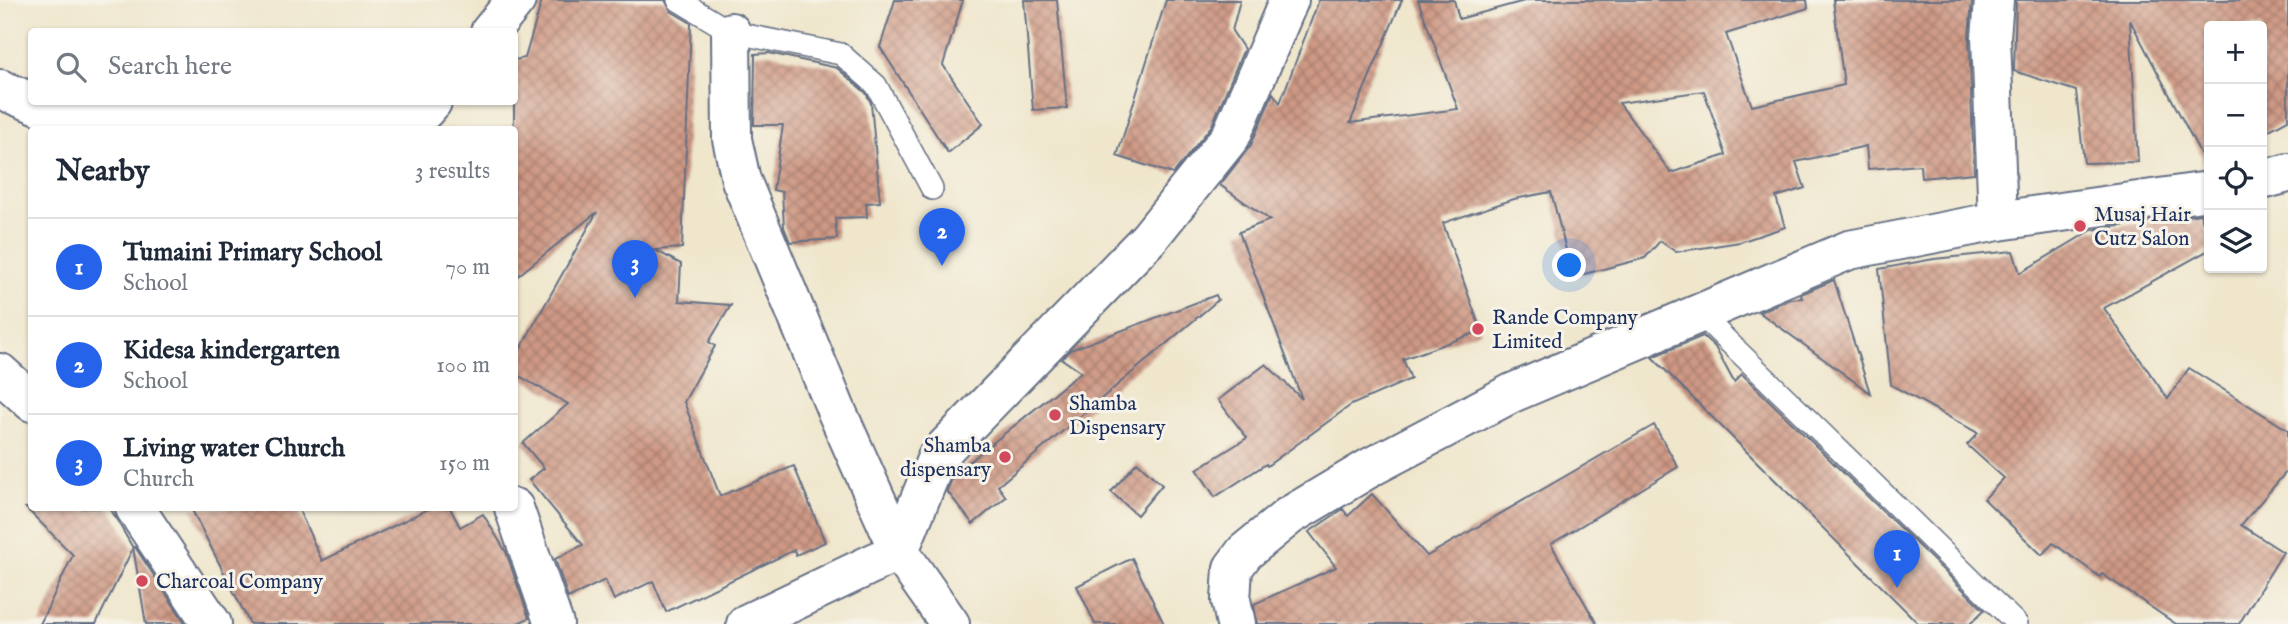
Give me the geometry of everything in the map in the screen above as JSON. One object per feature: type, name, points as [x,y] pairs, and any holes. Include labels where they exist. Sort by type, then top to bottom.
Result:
[{"type":"street","points":[[493,28],[516,0]]},
{"type":"street","points":[[746,624],[899,551],[938,455],[1149,238],[1231,136],[1289,0]]},
{"type":"street","points":[[1994,0],[1991,37],[1998,221]]},
{"type":"street","points":[[731,32],[732,139],[741,180],[837,412],[899,551],[950,624]]},
{"type":"street","points":[[0,89],[28,101]]},
{"type":"street","points":[[39,105],[65,116],[149,110],[268,120],[428,114]]},
{"type":"street","points":[[2267,179],[2288,173]]},
{"type":"street","points":[[1236,624],[1231,600],[1233,568],[1245,552],[1289,516],[1371,467],[1512,393],[1849,250],[1998,221],[2204,192]]},
{"type":"street","points":[[0,373],[28,398]]},
{"type":"street","points":[[137,511],[212,624]]},
{"type":"street","points":[[515,511],[554,624]]},
{"type":"lane","points":[[678,0],[731,32],[841,54],[876,85],[932,188]]},
{"type":"lane","points":[[1698,312],[2017,624]]},
{"type":"building","points":[[542,0],[665,0],[671,11],[691,23],[682,248],[655,250],[681,264],[679,301],[731,305],[709,342],[715,346],[684,402],[720,496],[794,466],[825,542],[796,555],[794,550],[666,612],[653,581],[614,600],[605,580],[568,598],[555,559],[583,545],[529,480],[544,468],[523,443],[568,404],[518,375],[518,353],[597,212],[518,276],[518,126],[514,126],[514,105],[518,105],[518,59],[525,58]]},
{"type":"building","points":[[895,0],[963,0],[943,65],[983,124],[948,153],[880,47]]},
{"type":"building","points":[[1024,0],[1057,0],[1067,108],[1033,110]]},
{"type":"building","points":[[1166,0],[1240,0],[1232,31],[1244,49],[1212,125],[1173,174],[1117,156]]},
{"type":"building","points":[[1319,0],[1402,0],[1350,123],[1458,109],[1418,0],[1454,0],[1459,19],[1528,0],[1807,0],[1808,8],[1726,34],[1752,106],[1844,85],[1833,0],[1972,0],[1969,38],[1974,173],[1921,178],[1920,165],[1868,169],[1866,146],[1796,162],[1805,188],[1776,197],[1785,227],[1740,242],[1676,252],[1660,241],[1645,258],[1573,277],[1551,192],[1514,199],[1443,223],[1481,331],[1403,359],[1411,379],[1351,405],[1267,466],[1266,464],[1215,497],[1197,469],[1247,438],[1218,400],[1266,364],[1302,399],[1239,232],[1270,220],[1220,185],[1251,145],[1273,93],[1280,103]],"holes":[[[1704,91],[1726,155],[1671,173],[1619,103]]]},
{"type":"building","points":[[2016,0],[2288,0],[2288,120],[2267,131],[2267,21],[2204,21],[2204,160],[2130,20],[2138,162],[2084,163],[2076,91],[2014,71]]},
{"type":"building","points":[[769,53],[837,68],[866,93],[871,103],[880,202],[866,203],[867,217],[835,218],[837,239],[790,242],[784,227],[782,192],[773,190],[783,125],[754,125],[755,54]]},
{"type":"building","points":[[2200,214],[2204,224],[2204,253],[2104,308],[2168,399],[2189,368],[2288,430],[2288,470],[2241,525],[2283,552],[2239,624],[2176,624],[2102,574],[2100,577],[2053,543],[2042,555],[1984,499],[2004,478],[1967,445],[1978,433],[1891,385],[1879,269],[1934,259],[2013,251],[2020,273],[2092,230]]},
{"type":"building","points":[[1834,280],[1870,393],[1759,312],[1790,299],[1802,298],[1801,294]]},
{"type":"building","name":"Shamba Dispensary","points":[[1216,295],[1218,300],[998,486],[1006,497],[973,524],[947,491],[954,474],[1081,372],[1062,359],[1070,350]]},
{"type":"building","points":[[1703,336],[1715,347],[1734,382],[1742,374],[1984,610],[1970,624],[1919,624],[1652,357]]},
{"type":"building","points":[[1654,425],[1678,467],[1551,544],[1597,624],[1257,624],[1254,604],[1336,567],[1309,532],[1343,509],[1348,516],[1372,494],[1427,556]]},
{"type":"building","points":[[1137,462],[1162,485],[1137,515],[1111,492]]},
{"type":"building","points":[[29,511],[112,511],[133,548],[96,624],[40,624],[73,555]]},
{"type":"building","points":[[193,511],[299,511],[322,561],[424,511],[452,511],[460,527],[483,514],[506,552],[529,618],[516,624],[250,624]]},
{"type":"building","points":[[135,547],[186,624],[146,624]]},
{"type":"building","points":[[1132,558],[1164,624],[1095,624],[1077,586]]},
{"type":"place","name":"Musaj Hair Cutz Salon","points":[[2080,226]]},
{"type":"place","name":"Kidesa kindergarten","points":[[942,266]]},
{"type":"place","name":"Living water Church","points":[[635,298]]},
{"type":"place","name":"Rande Company Limited","points":[[1478,329]]},
{"type":"place","name":"Shamba Dispensary","points":[[1055,415]]},
{"type":"place","name":"Shamba dispensary","points":[[1005,457]]},
{"type":"place","name":"Charcoal Company","points":[[142,581]]},
{"type":"place","name":"Tumaini Primary School","points":[[1897,588]]}]
